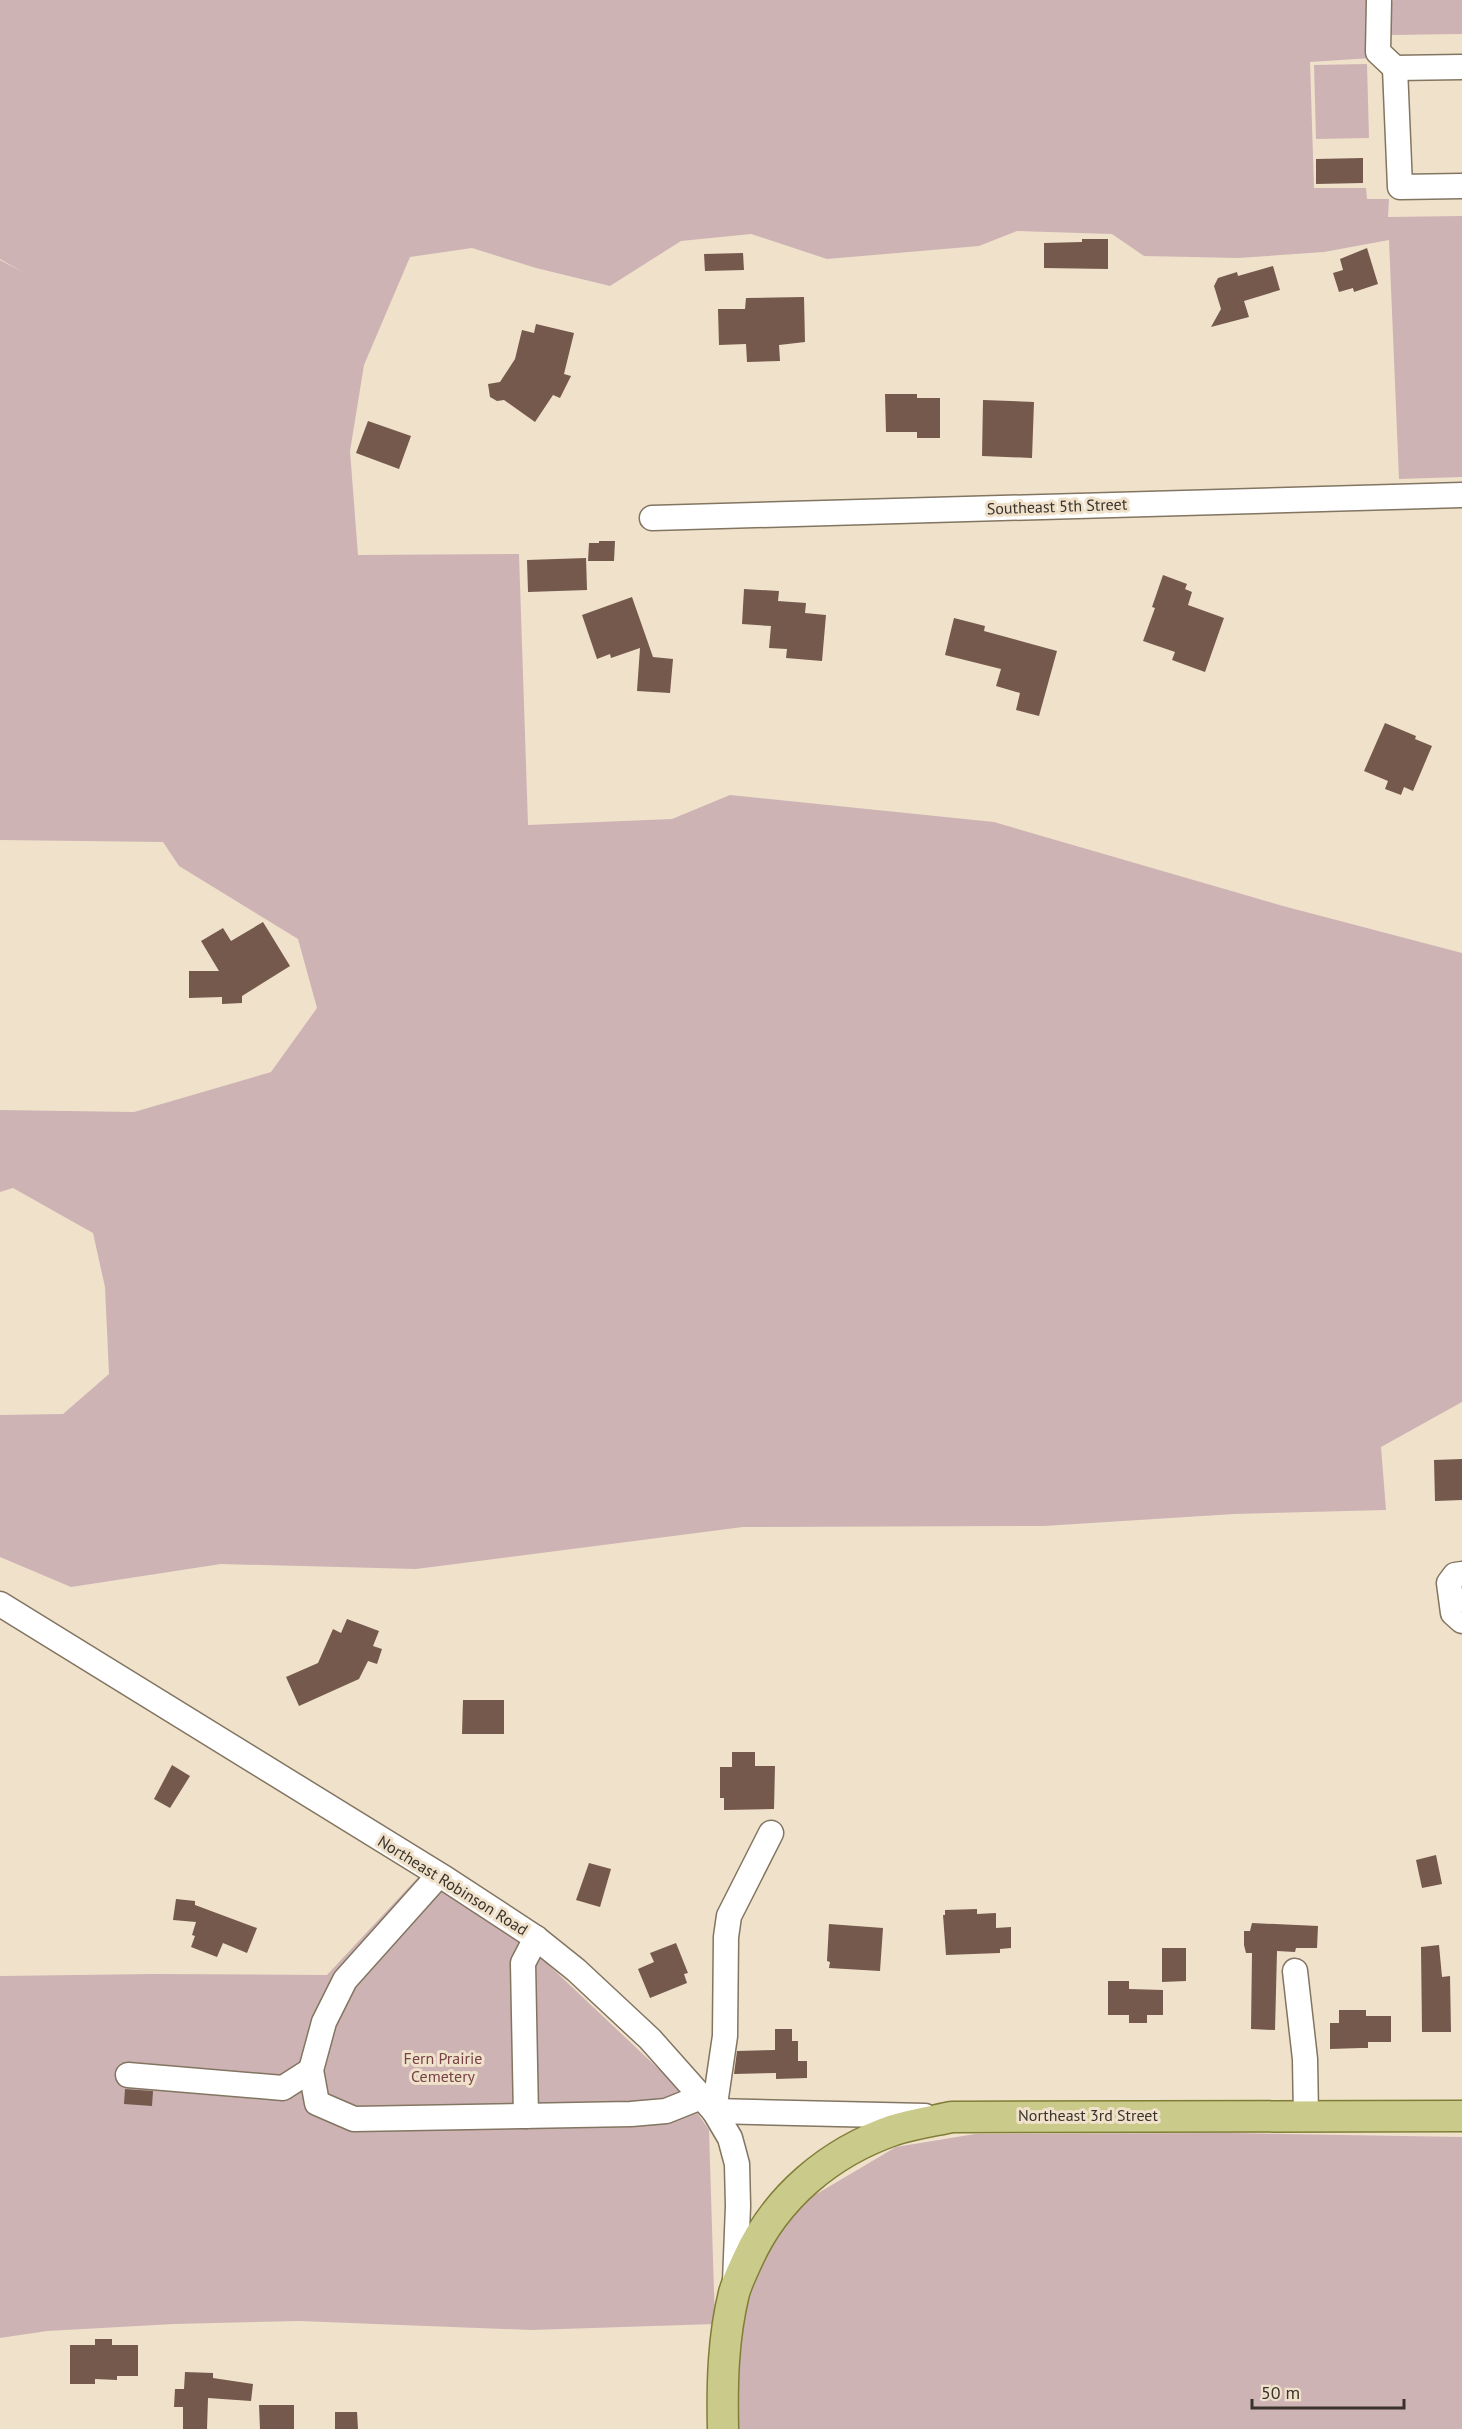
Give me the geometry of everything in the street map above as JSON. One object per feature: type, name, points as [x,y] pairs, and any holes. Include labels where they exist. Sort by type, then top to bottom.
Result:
[{"type":"main road","name":"Northeast 3rd Street","points":[[723,2429],[724,2348],[734,2291],[765,2227],[810,2177],[877,2125],[910,2126],[952,2117],[1462,2116]]},
{"type":"street","points":[[1379,0],[1378,52],[1395,68],[1462,67]]},
{"type":"street","points":[[1395,68],[1400,187],[1462,186]]},
{"type":"street","name":"Southeast 5th Street","points":[[652,518],[1462,495]]},
{"type":"street","points":[[1462,1574],[1455,1575],[1449,1583],[1453,1613],[1462,1621]]},
{"type":"street","name":"Northeast Robinson Road","points":[[0,1604],[439,1875],[536,1938],[576,1970],[650,2039],[708,2104],[730,2138],[737,2164],[738,2206],[734,2291]]},
{"type":"street","points":[[708,2104],[725,2036],[726,1937],[729,1916],[771,1833]]},
{"type":"street","points":[[317,2103],[311,2070],[324,2022],[345,1980],[439,1875]]},
{"type":"street","points":[[526,2116],[523,1963],[536,1938]]},
{"type":"street","points":[[1295,1971],[1305,2059],[1306,2115]]},
{"type":"street","points":[[283,2088],[311,2070]]},
{"type":"street","points":[[128,2075],[283,2088],[354,2119],[631,2114],[708,2104],[877,2125]]},
{"type":"green space","points":[[0,0],[1372,0],[1372,58],[1310,62],[1314,188],[1366,188],[1367,199],[1389,199],[1388,217],[1462,216],[1462,477],[1399,479],[1389,240],[1324,252],[1238,258],[1144,256],[1112,234],[1017,231],[979,246],[827,259],[751,234],[681,241],[610,286],[536,268],[472,248],[410,257],[364,365],[350,451],[358,555],[519,554],[528,825],[672,819],[730,795],[994,822],[1283,906],[1462,953],[1462,1402],[1381,1447],[1386,1510],[1234,1514],[1044,1526],[743,1527],[416,1569],[221,1564],[71,1587],[0,1557],[0,1415],[63,1414],[109,1374],[105,1287],[93,1233],[13,1188],[0,1192],[0,1110],[134,1112],[271,1072],[317,1008],[298,939],[179,866],[163,842],[0,840],[0,260],[25,273],[0,259]]},
{"type":"green space","points":[[1462,0],[1462,34],[1391,35],[1388,1]]},
{"type":"green space","points":[[1367,64],[1369,138],[1316,139],[1314,65]]},
{"type":"green space","name":"Fern Prairie Cemetery","points":[[422,1873],[535,1952],[684,2093],[709,2130],[715,2324],[531,2330],[299,2321],[174,2324],[47,2331],[0,2338],[0,1976],[327,1975]]},
{"type":"green space","points":[[1230,2133],[1462,2137],[1462,2429],[736,2429],[737,2330],[755,2269],[803,2202],[896,2147],[975,2134]]},
{"type":"building","points":[[1363,158],[1363,183],[1316,184],[1316,159]]},
{"type":"building","points":[[1082,239],[1108,239],[1108,269],[1044,268],[1044,243],[1082,242]]},
{"type":"building","points":[[1367,248],[1378,284],[1354,292],[1353,288],[1339,292],[1333,273],[1343,270],[1340,259]]},
{"type":"building","points":[[743,253],[744,270],[705,271],[704,254]]},
{"type":"building","points":[[1273,266],[1280,290],[1244,301],[1249,317],[1211,327],[1221,309],[1214,286],[1218,278],[1237,272],[1238,276]]},
{"type":"building","points":[[804,297],[805,342],[779,345],[780,361],[747,362],[746,344],[719,345],[718,309],[745,309],[746,298]]},
{"type":"building","points":[[536,324],[574,333],[564,374],[571,376],[560,398],[553,395],[535,422],[504,400],[497,401],[490,397],[488,384],[500,382],[515,359],[522,330],[534,333]]},
{"type":"building","points":[[885,394],[917,394],[917,398],[940,398],[940,438],[917,438],[917,432],[886,432]]},
{"type":"building","points":[[983,400],[1034,402],[1032,458],[982,456]]},
{"type":"building","points":[[368,421],[411,436],[399,469],[356,453]]},
{"type":"building","points":[[599,541],[615,541],[614,561],[588,561],[589,543],[599,543]]},
{"type":"building","points":[[586,558],[587,590],[528,592],[527,560]]},
{"type":"building","points":[[1163,575],[1187,584],[1185,589],[1192,592],[1188,605],[1224,618],[1205,672],[1172,660],[1175,652],[1143,641],[1155,608],[1152,607]]},
{"type":"building","points":[[744,589],[779,591],[778,601],[806,603],[805,613],[826,615],[822,661],[786,658],[787,649],[769,648],[771,626],[742,624]]},
{"type":"building","points":[[632,597],[653,657],[673,659],[670,693],[637,691],[640,648],[611,658],[610,654],[597,659],[582,615]]},
{"type":"building","points":[[954,618],[985,626],[984,631],[1057,651],[1039,716],[1016,710],[1020,693],[996,686],[1001,669],[945,655]]},
{"type":"building","points":[[1385,723],[1416,736],[1415,739],[1432,746],[1413,791],[1404,787],[1401,795],[1385,789],[1388,781],[1364,771]]},
{"type":"building","points":[[263,922],[290,966],[242,996],[242,1003],[222,1004],[222,997],[189,998],[189,971],[219,971],[201,941],[223,928],[231,941]]},
{"type":"building","points":[[1462,1459],[1462,1500],[1435,1501],[1434,1460]]},
{"type":"building","points":[[347,1619],[379,1631],[373,1646],[382,1649],[377,1664],[368,1661],[359,1679],[299,1706],[286,1677],[318,1663],[333,1629],[341,1633]]},
{"type":"building","points":[[463,1700],[504,1700],[504,1734],[462,1734]]},
{"type":"building","points":[[732,1752],[755,1752],[755,1766],[775,1766],[774,1809],[724,1810],[724,1798],[720,1798],[720,1767],[732,1767]]},
{"type":"building","points":[[172,1765],[190,1776],[170,1808],[154,1799]]},
{"type":"building","points":[[1436,1855],[1442,1884],[1422,1888],[1416,1860]]},
{"type":"building","points":[[589,1863],[611,1869],[600,1907],[576,1900]]},
{"type":"building","points":[[176,1899],[195,1901],[195,1905],[257,1928],[247,1953],[223,1943],[217,1957],[191,1947],[196,1922],[173,1920]]},
{"type":"building","points":[[977,1909],[977,1914],[996,1913],[996,1928],[1011,1927],[1011,1948],[1000,1949],[1000,1953],[946,1955],[943,1915],[945,1915],[945,1910]]},
{"type":"building","points":[[1252,1923],[1318,1926],[1317,1948],[1296,1948],[1295,1952],[1277,1951],[1275,2030],[1251,2029],[1252,1953],[1246,1953],[1244,1931],[1250,1931]]},
{"type":"building","points":[[829,1924],[883,1928],[880,1971],[829,1968],[830,1962],[827,1961]]},
{"type":"building","points":[[676,1943],[688,1973],[684,1974],[687,1983],[650,1998],[638,1969],[654,1962],[650,1953]]},
{"type":"building","points":[[1439,1945],[1442,1977],[1450,1976],[1451,2032],[1422,2032],[1421,1947]]},
{"type":"building","points":[[1162,1948],[1186,1948],[1186,1981],[1162,1982]]},
{"type":"building","points":[[1108,1981],[1129,1981],[1129,1989],[1163,1990],[1163,2015],[1147,2015],[1147,2023],[1129,2023],[1129,2015],[1108,2015]]},
{"type":"building","points":[[1339,2010],[1366,2010],[1366,2016],[1391,2016],[1391,2042],[1368,2042],[1368,2048],[1330,2049],[1330,2023],[1339,2023]]},
{"type":"building","points":[[775,2029],[792,2029],[792,2041],[798,2041],[798,2061],[807,2061],[807,2078],[776,2079],[776,2073],[734,2074],[737,2051],[775,2050]]},
{"type":"building","points":[[125,2089],[153,2091],[152,2106],[124,2104]]},
{"type":"building","points":[[95,2339],[112,2339],[112,2345],[138,2345],[138,2376],[117,2376],[117,2380],[95,2379],[95,2384],[70,2384],[70,2345],[95,2345]]},
{"type":"building","points":[[185,2372],[213,2373],[213,2378],[253,2384],[251,2401],[208,2398],[207,2429],[183,2429],[183,2407],[174,2407],[175,2389],[184,2389]]},
{"type":"building","points":[[259,2405],[294,2405],[294,2429],[260,2429]]},
{"type":"building","points":[[335,2412],[357,2412],[358,2429],[335,2429]]}]
